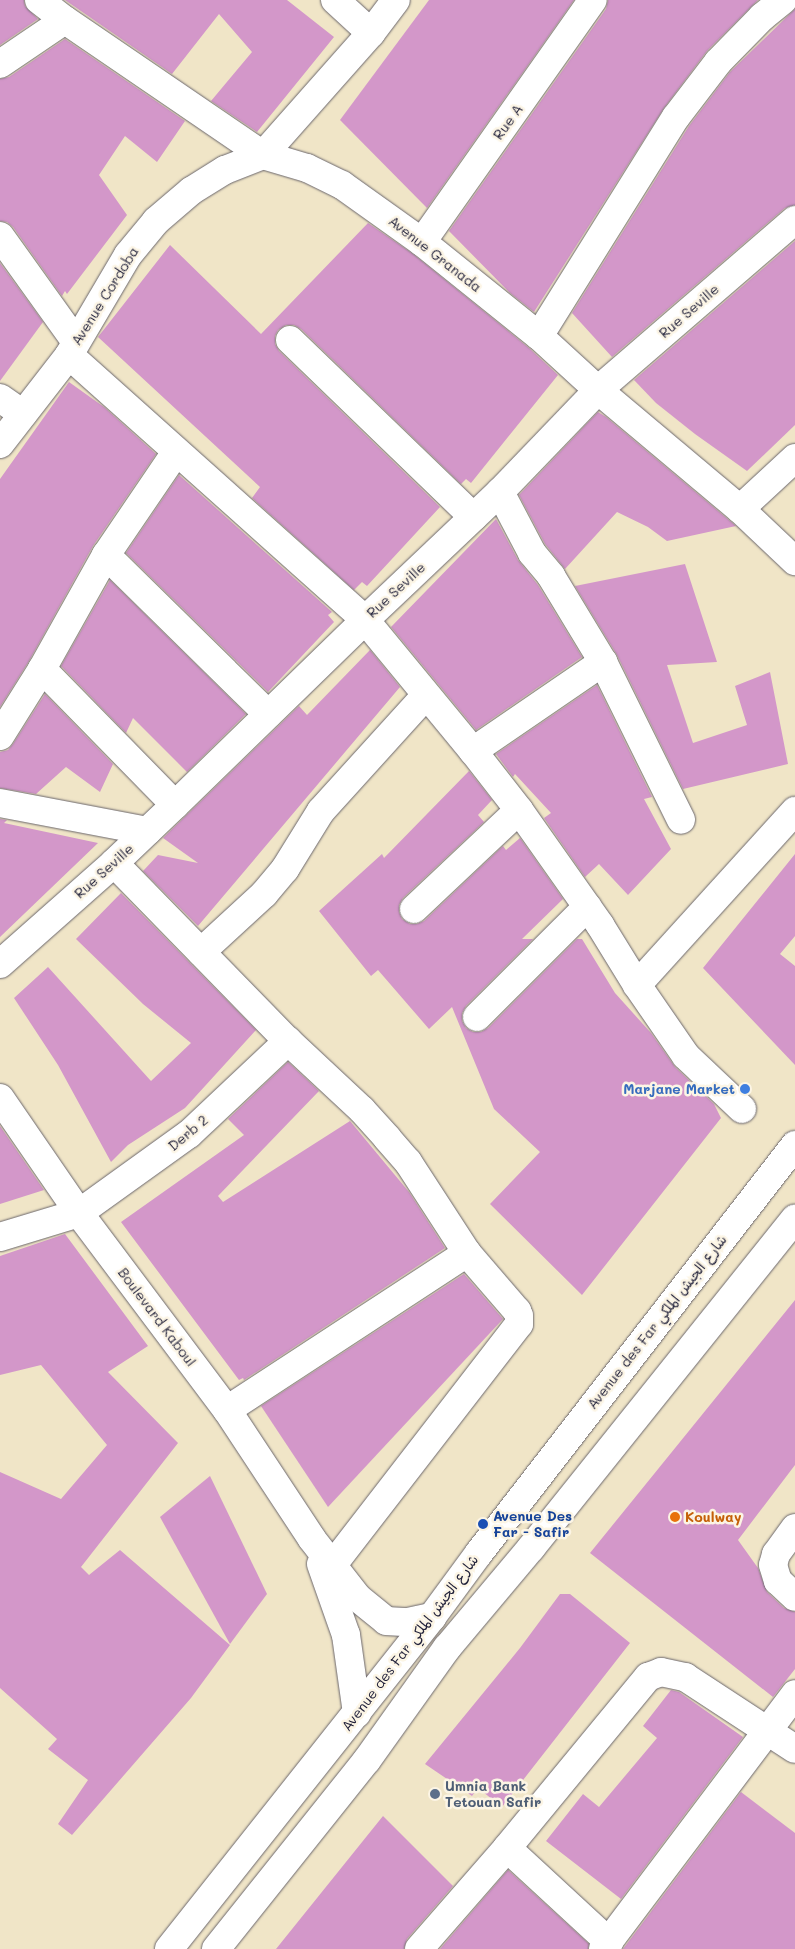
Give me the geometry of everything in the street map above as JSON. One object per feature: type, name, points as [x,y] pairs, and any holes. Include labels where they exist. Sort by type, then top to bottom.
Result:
[{"type":"street","name":"Avenue Granada","points":[[39,0],[64,20],[263,155],[307,168],[342,185],[422,242],[539,336],[598,390],[740,508],[795,561]]},
{"type":"street","points":[[335,0],[371,33]]},
{"type":"street","name":"Avenue Cordoba","points":[[0,444],[73,348],[128,255],[156,221],[191,190],[225,170],[263,155],[371,33],[396,0]]},
{"type":"street","name":"Rue A","points":[[422,242],[593,0]]},
{"type":"street","points":[[539,336],[676,116],[718,62],[762,17],[783,0]]},
{"type":"street","points":[[0,64],[64,20]]},
{"type":"street","name":"Rue Seville","points":[[0,964],[114,863],[175,805],[500,492],[598,390],[795,220]]},
{"type":"street","points":[[0,236],[73,348],[176,452],[365,620],[473,751],[518,810],[587,907],[637,985],[686,1056],[742,1109]]},
{"type":"street","points":[[290,340],[473,517]]},
{"type":"street","points":[[0,398],[23,414]]},
{"type":"street","points":[[0,736],[42,669],[106,555],[176,452]]},
{"type":"street","points":[[740,508],[795,458]]},
{"type":"street","points":[[500,492],[532,553],[551,576],[603,662],[680,820]]},
{"type":"street","points":[[106,555],[268,714]]},
{"type":"street","points":[[473,751],[603,662]]},
{"type":"street","points":[[42,669],[175,805]]},
{"type":"street","points":[[201,952],[264,894],[285,869],[321,811],[426,695]]},
{"type":"street","points":[[0,803],[147,831]]},
{"type":"street","points":[[414,909],[518,810]]},
{"type":"street","points":[[637,985],[795,812]]},
{"type":"street","points":[[114,863],[288,1041],[362,1110],[408,1162],[466,1253],[517,1311],[519,1324],[333,1565]]},
{"type":"street","points":[[477,1017],[587,907]]},
{"type":"street","name":"Derb 2","points":[[0,1237],[79,1213],[189,1134],[288,1041]]},
{"type":"street","name":"Boulevard Kaboul","points":[[0,1098],[79,1213],[227,1410],[312,1539],[358,1598],[386,1621],[408,1622],[432,1617]]},
{"type":"street","name":"Avenue des Far شارع الجيش الملكي","points":[[169,1949],[432,1617],[478,1553],[795,1145]]},
{"type":"street","points":[[216,1949],[367,1760],[447,1648],[531,1548],[795,1219]]},
{"type":"street","points":[[227,1410],[466,1253]]},
{"type":"street","points":[[795,1528],[776,1554],[774,1565],[778,1581],[795,1597]]},
{"type":"street","name":"Boulevard Kaboul","points":[[312,1539],[346,1635],[356,1713]]},
{"type":"street","points":[[419,1949],[507,1848],[643,1682],[653,1675],[660,1672],[669,1672],[685,1677],[795,1749]]},
{"type":"street","points":[[507,1848],[606,1946],[766,1730],[795,1694]]},
{"type":"building","points":[[0,0],[24,0],[25,6],[38,19],[0,45]]},
{"type":"building","points":[[65,0],[287,0],[334,37],[257,132],[211,101],[252,52],[219,14],[172,74]]},
{"type":"building","points":[[429,0],[574,0],[427,208],[340,120]]},
{"type":"building","points":[[608,0],[758,0],[707,51],[664,108],[534,312],[510,293],[449,231],[606,9]]},
{"type":"building","points":[[795,9],[795,205],[785,208],[612,357],[572,313],[689,126],[730,72]]},
{"type":"building","points":[[65,39],[185,121],[157,162],[125,136],[99,175],[127,215],[67,294],[65,291],[62,296],[13,227],[7,222],[0,221],[0,79],[9,77]]},
{"type":"building","points":[[368,223],[413,254],[529,348],[558,375],[471,483],[466,479],[461,484],[301,329],[294,325],[286,325],[278,330],[275,336],[275,344],[279,351],[440,507],[367,586],[362,582],[354,590],[252,498],[260,487],[98,337],[170,245],[261,334]]},
{"type":"building","points":[[795,241],[795,425],[747,471],[656,403],[634,380]]},
{"type":"building","points":[[0,263],[43,322],[0,381]]},
{"type":"building","points":[[69,382],[104,407],[156,454],[93,546],[29,661],[0,707],[0,479]]},
{"type":"building","points":[[598,412],[736,526],[667,541],[648,527],[617,512],[565,569],[545,544],[519,495]]},
{"type":"building","points":[[179,475],[332,612],[328,615],[334,622],[268,692],[126,553]]},
{"type":"building","points":[[496,519],[518,560],[538,585],[582,657],[476,730],[391,627]]},
{"type":"building","points":[[685,564],[717,662],[667,665],[693,743],[747,725],[735,686],[770,672],[788,764],[683,789],[617,655],[575,586]]},
{"type":"building","points":[[110,580],[246,714],[187,772],[133,718],[126,733],[61,666]]},
{"type":"building","points":[[370,650],[400,687],[198,926],[143,871],[158,855],[198,863],[163,838],[299,706],[307,715]]},
{"type":"building","points":[[597,685],[652,797],[644,799],[671,849],[628,895],[599,864],[585,877],[544,818],[551,813],[515,774],[513,777],[496,754]]},
{"type":"building","points":[[45,694],[113,764],[100,792],[66,767],[36,794],[0,788],[0,752],[8,750],[13,744]]},
{"type":"building","points":[[469,771],[492,800],[478,815],[484,822],[403,898],[399,905],[402,919],[410,924],[424,921],[503,846],[506,850],[520,838],[563,899],[522,939],[533,939],[466,1006],[462,1013],[462,1021],[466,1028],[473,1032],[481,1032],[488,1028],[577,939],[582,939],[615,993],[651,1033],[675,1067],[714,1104],[721,1118],[582,1295],[490,1204],[540,1152],[494,1109],[452,1007],[429,1029],[378,970],[371,976],[319,911],[382,854],[384,858]]},
{"type":"building","points":[[0,819],[7,820],[4,823],[98,843],[0,937]]},
{"type":"building","points":[[795,854],[795,936],[780,954],[795,966],[795,1065],[703,968]]},
{"type":"building","points":[[121,893],[256,1030],[185,1108],[128,1145],[111,1162],[58,1065],[14,998],[48,967],[151,1081],[191,1043],[143,1004],[76,939]]},
{"type":"building","points":[[288,1062],[319,1091],[218,1196],[223,1202],[350,1121],[409,1192],[445,1248],[244,1380],[243,1378],[239,1380],[121,1222],[244,1135],[228,1119]]},
{"type":"building","points":[[0,1126],[44,1190],[0,1204]]},
{"type":"building","points":[[65,1234],[148,1346],[108,1372],[178,1443],[81,1567],[89,1575],[120,1550],[230,1645],[191,1698],[72,1835],[58,1824],[88,1780],[48,1749],[57,1739],[0,1688],[0,1472],[61,1499],[107,1445],[41,1365],[0,1375],[0,1256]]},
{"type":"building","points":[[464,1274],[503,1319],[328,1507],[261,1406]]},
{"type":"building","points":[[795,1300],[795,1465],[738,1540],[758,1568],[767,1592],[784,1608],[795,1612],[795,1669],[773,1697],[590,1553]]},
{"type":"building","points":[[210,1476],[267,1594],[230,1644],[160,1517]]},
{"type":"building","points":[[560,1594],[570,1594],[630,1643],[502,1807],[478,1788],[472,1796],[425,1764],[520,1648]]},
{"type":"building","points":[[671,1690],[679,1692],[743,1737],[621,1899],[546,1841],[583,1794],[599,1807],[657,1738],[643,1726]]},
{"type":"building","points":[[741,1792],[795,1833],[795,1949],[623,1949]]},
{"type":"building","points":[[383,1816],[453,1886],[407,1939],[404,1949],[276,1949]]},
{"type":"building","points":[[508,1870],[589,1944],[588,1949],[440,1949]]},
{"type":"place","name":"Marjane Market","points":[[745,1089]]},
{"type":"place","name":"Koulway","points":[[675,1517]]},
{"type":"place","name":"Avenue Des Far - Safir","points":[[483,1524]]},
{"type":"place","name":"Umnia Bank Tetouan Safir","points":[[435,1794]]}]
